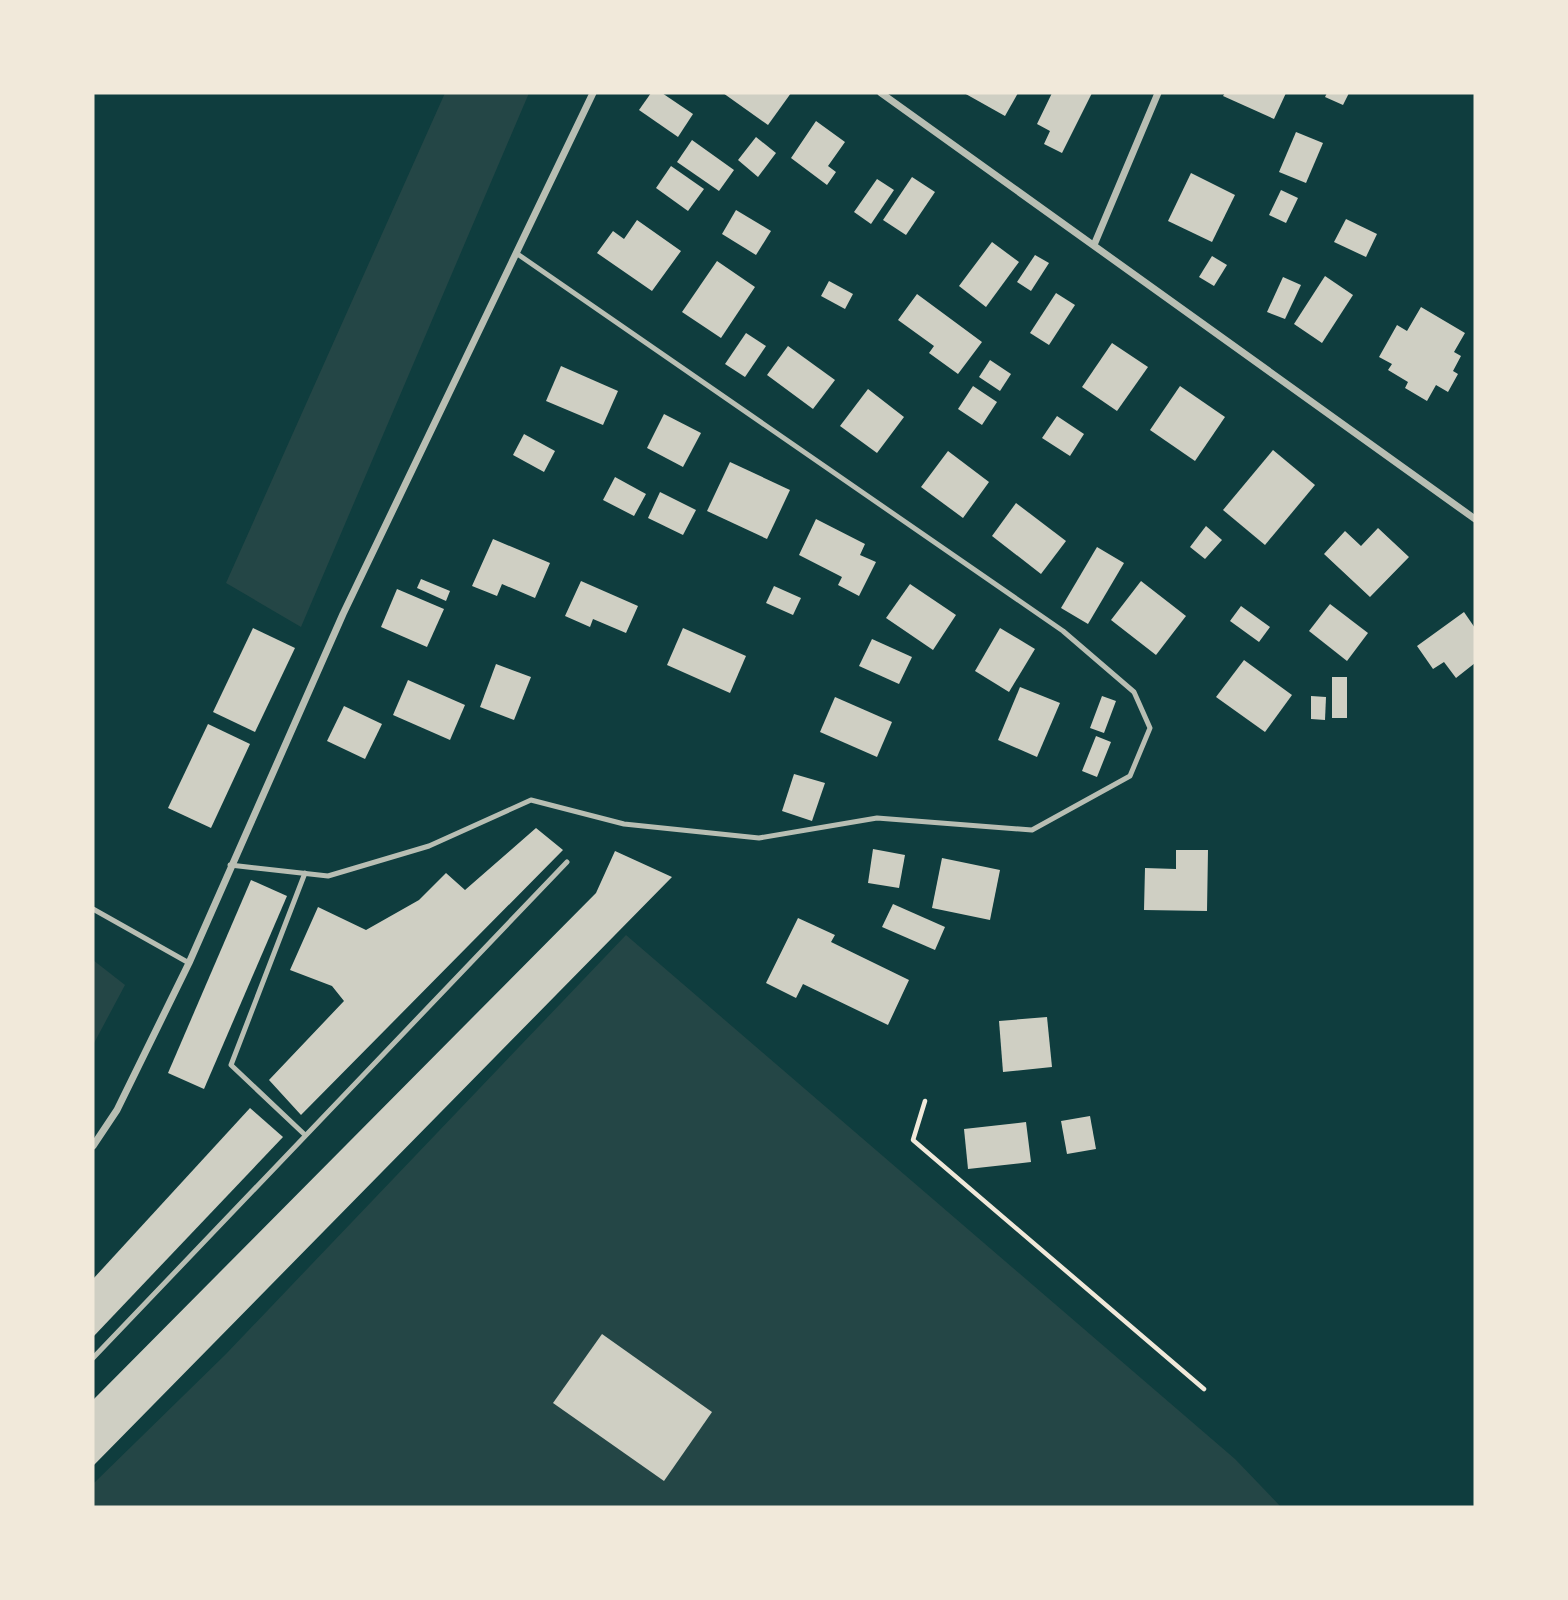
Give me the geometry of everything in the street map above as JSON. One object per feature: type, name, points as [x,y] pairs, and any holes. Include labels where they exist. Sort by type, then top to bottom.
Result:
[{"type":"street","points":[[93,1146],[117,1110],[189,963],[230,865],[349,602],[593,93]]},
{"type":"street","points":[[881,93],[1475,519]]},
{"type":"street","points":[[1094,245],[1158,93]]},
{"type":"lane","points":[[230,865],[327,876],[429,846],[531,800],[624,824],[759,838],[877,818],[1032,830],[1130,776],[1150,728],[1134,692],[1063,631],[516,253]]},
{"type":"lane","points":[[93,1358],[566,862]]},
{"type":"lane","points":[[304,1134],[231,1065],[305,873]]},
{"type":"lane","points":[[93,909],[189,963]]},
{"type":"path","points":[[925,1101],[913,1140],[1204,1389]]},
{"type":"shaded area","points":[[445,93],[529,93],[301,627],[226,583]]},
{"type":"shaded area","points":[[626,935],[1235,1459],[1281,1507],[93,1507],[93,1484],[226,1354]]},
{"type":"shaded area","points":[[93,960],[125,985],[93,1045]]},
{"type":"building","points":[[651,93],[662,93],[693,114],[678,137],[639,110]]},
{"type":"building","points":[[723,93],[791,93],[768,125]]},
{"type":"building","points":[[964,93],[1018,93],[1005,116]]},
{"type":"building","points":[[1052,93],[1092,93],[1062,153],[1044,144],[1050,131],[1037,124]]},
{"type":"building","points":[[1225,93],[1286,93],[1274,119],[1223,96]]},
{"type":"building","points":[[1327,93],[1349,93],[1343,105],[1325,97]]},
{"type":"building","points":[[816,121],[845,142],[828,166],[836,172],[827,185],[791,158]]},
{"type":"building","points":[[1296,132],[1323,143],[1306,183],[1279,172]]},
{"type":"building","points":[[756,137],[776,153],[758,177],[738,160]]},
{"type":"building","points":[[692,140],[734,170],[719,191],[677,162]]},
{"type":"building","points":[[671,166],[704,189],[688,211],[656,188]]},
{"type":"building","points":[[1191,173],[1235,195],[1212,242],[1168,221]]},
{"type":"building","points":[[912,177],[935,192],[906,235],[883,220]]},
{"type":"building","points":[[877,179],[894,190],[871,224],[854,212]]},
{"type":"building","points":[[1281,190],[1298,198],[1286,223],[1269,215]]},
{"type":"building","points":[[736,210],[771,231],[756,255],[722,234]]},
{"type":"building","points":[[1346,219],[1377,234],[1366,257],[1334,242]]},
{"type":"building","points":[[637,220],[681,251],[652,291],[597,253],[613,231],[624,239]]},
{"type":"building","points":[[992,242],[1019,262],[986,307],[959,286]]},
{"type":"building","points":[[1035,255],[1049,263],[1031,291],[1017,282]]},
{"type":"building","points":[[1212,256],[1227,265],[1214,286],[1199,277]]},
{"type":"building","points":[[717,261],[755,287],[721,338],[682,312]]},
{"type":"building","points":[[1325,276],[1353,295],[1322,343],[1294,324]]},
{"type":"building","points":[[1283,277],[1301,285],[1285,319],[1267,312]]},
{"type":"building","points":[[829,281],[853,294],[845,309],[821,296]]},
{"type":"building","points":[[1056,293],[1075,305],[1049,345],[1030,333]]},
{"type":"building","points":[[917,294],[982,342],[958,374],[929,353],[934,346],[898,320]]},
{"type":"building","points":[[1421,307],[1465,333],[1454,352],[1461,356],[1453,371],[1458,374],[1448,392],[1436,385],[1427,401],[1405,388],[1408,382],[1388,370],[1392,364],[1379,357],[1397,325],[1407,331]]},
{"type":"building","points":[[746,333],[766,346],[745,377],[725,364]]},
{"type":"building","points":[[1112,343],[1148,367],[1117,411],[1082,387]]},
{"type":"building","points":[[788,346],[835,380],[813,409],[767,375]]},
{"type":"building","points":[[990,360],[1011,374],[1000,391],[979,377]]},
{"type":"building","points":[[561,366],[618,391],[603,425],[546,401]]},
{"type":"building","points":[[973,386],[997,402],[982,425],[958,409]]},
{"type":"building","points":[[1180,386],[1225,417],[1195,461],[1150,430]]},
{"type":"building","points":[[868,389],[904,417],[877,453],[840,426]]},
{"type":"building","points":[[664,414],[701,433],[683,467],[647,448]]},
{"type":"building","points":[[1057,416],[1084,434],[1070,456],[1042,438]]},
{"type":"building","points":[[524,434],[555,451],[544,472],[513,455]]},
{"type":"building","points":[[1273,450],[1315,485],[1265,545],[1223,510]]},
{"type":"building","points":[[948,451],[989,482],[963,518],[921,487]]},
{"type":"building","points":[[730,462],[790,490],[767,539],[707,511]]},
{"type":"building","points":[[615,477],[646,494],[634,516],[603,500]]},
{"type":"building","points":[[660,492],[696,510],[683,535],[648,518]]},
{"type":"building","points":[[1016,503],[1066,541],[1041,574],[992,536]]},
{"type":"building","points":[[816,519],[865,544],[860,555],[876,562],[859,596],[838,585],[842,577],[799,555]]},
{"type":"building","points":[[1206,526],[1222,540],[1205,559],[1190,547]]},
{"type":"building","points":[[1378,528],[1409,557],[1370,597],[1324,554],[1345,531],[1361,546]]},
{"type":"building","points":[[493,539],[550,563],[535,598],[502,584],[497,596],[472,586]]},
{"type":"building","points":[[1097,547],[1124,563],[1088,624],[1061,608]]},
{"type":"building","points":[[421,579],[450,591],[446,601],[417,588]]},
{"type":"building","points":[[581,581],[638,606],[626,633],[593,619],[590,627],[565,616]]},
{"type":"building","points":[[1141,581],[1186,616],[1156,655],[1111,620]]},
{"type":"building","points":[[910,584],[956,615],[933,650],[886,618]]},
{"type":"building","points":[[774,586],[801,598],[793,615],[766,603]]},
{"type":"building","points":[[397,589],[444,609],[427,647],[381,627]]},
{"type":"building","points":[[1330,604],[1368,633],[1347,661],[1309,631]]},
{"type":"building","points":[[1241,606],[1270,627],[1259,642],[1230,621]]},
{"type":"building","points":[[1464,612],[1475,628],[1475,663],[1456,678],[1444,662],[1433,669],[1417,646]]},
{"type":"building","points":[[253,628],[295,648],[255,732],[213,712]]},
{"type":"building","points":[[683,628],[746,656],[730,693],[667,665]]},
{"type":"building","points":[[1000,628],[1035,649],[1009,692],[975,671]]},
{"type":"building","points":[[872,639],[912,657],[899,684],[859,666]]},
{"type":"building","points":[[1244,660],[1292,695],[1265,732],[1216,697]]},
{"type":"building","points":[[496,664],[531,677],[514,720],[480,707]]},
{"type":"building","points":[[1332,677],[1347,677],[1347,718],[1332,718]]},
{"type":"building","points":[[408,680],[465,705],[450,740],[393,715]]},
{"type":"building","points":[[1020,687],[1060,703],[1037,757],[998,740]]},
{"type":"building","points":[[1102,696],[1116,701],[1104,733],[1090,728]]},
{"type":"building","points":[[1311,696],[1326,697],[1325,720],[1311,719]]},
{"type":"building","points":[[835,697],[892,722],[877,757],[820,732]]},
{"type":"building","points":[[344,706],[382,724],[365,759],[327,741]]},
{"type":"building","points":[[208,724],[250,744],[211,828],[168,808]]},
{"type":"building","points":[[1096,736],[1111,742],[1097,777],[1082,771]]},
{"type":"building","points":[[794,774],[825,783],[812,821],[782,811]]},
{"type":"building","points":[[536,828],[563,850],[301,1115],[269,1080],[344,1001],[332,986],[290,970],[318,907],[366,930],[419,900],[446,873],[465,890]]},
{"type":"building","points":[[873,849],[905,855],[899,888],[868,883]]},
{"type":"building","points":[[1176,850],[1208,850],[1207,911],[1144,910],[1145,868],[1176,869]]},
{"type":"building","points":[[615,851],[672,877],[93,1466],[93,1400],[596,893]]},
{"type":"building","points":[[942,858],[1000,870],[990,920],[932,908]]},
{"type":"building","points":[[251,880],[287,896],[204,1089],[168,1073]]},
{"type":"building","points":[[893,904],[945,927],[935,950],[882,927]]},
{"type":"building","points":[[798,918],[835,935],[831,942],[909,980],[888,1025],[803,984],[796,998],[766,983]]},
{"type":"building","points":[[1047,1017],[1052,1067],[1003,1072],[999,1021]]},
{"type":"building","points":[[250,1108],[283,1137],[93,1337],[93,1279]]},
{"type":"building","points":[[1090,1116],[1096,1149],[1067,1154],[1061,1121]]},
{"type":"building","points":[[1026,1122],[1031,1162],[968,1169],[964,1129]]},
{"type":"building","points":[[602,1334],[712,1412],[664,1481],[553,1403]]}]
